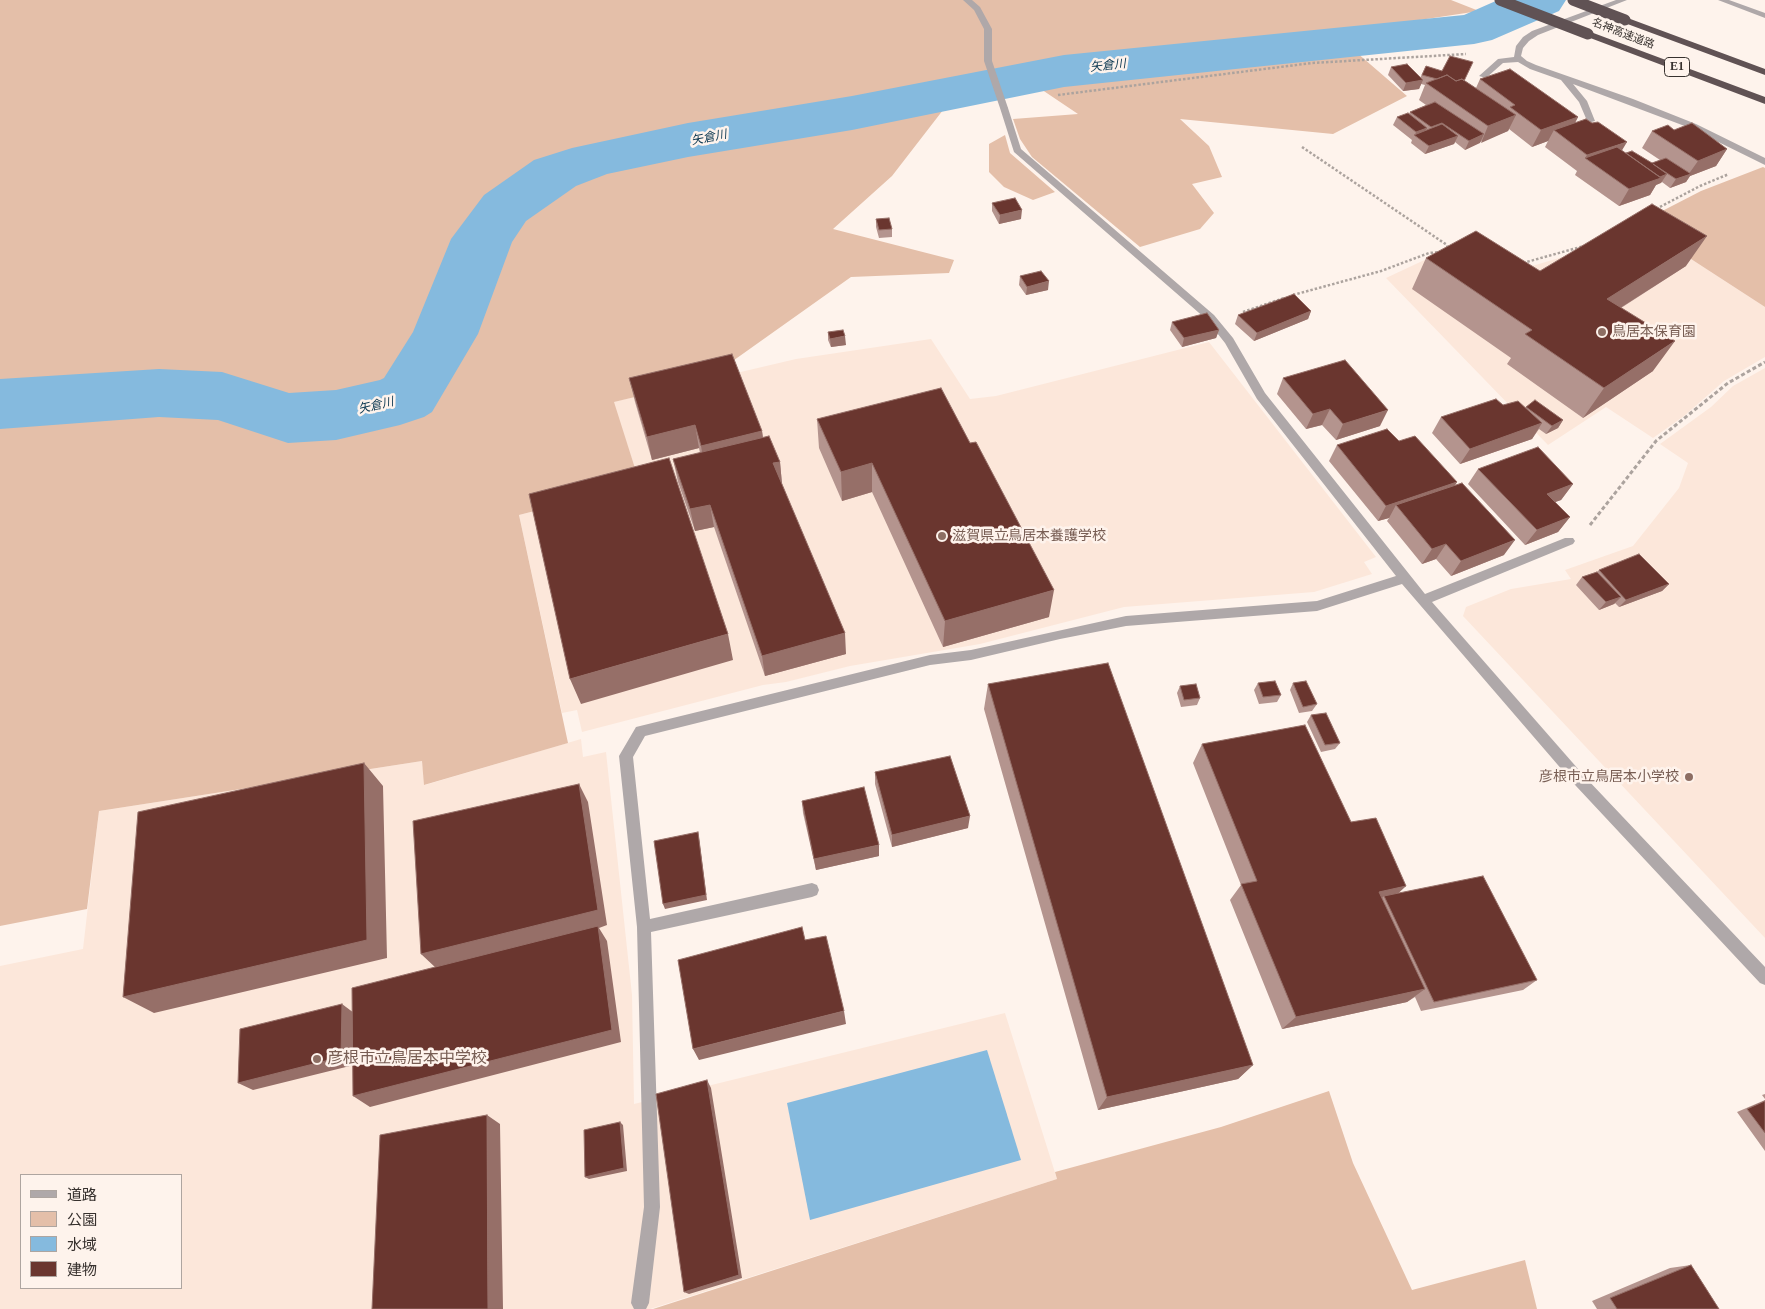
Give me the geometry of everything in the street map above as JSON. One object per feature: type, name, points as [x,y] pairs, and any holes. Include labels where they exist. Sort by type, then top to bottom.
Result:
[{"type":"highway","name":"名神高速道路","points":[[1500,0],[1765,101]]},
{"type":"highway","name":"名神高速道路","points":[[1573,0],[1765,72]]},
{"type":"street","points":[[967,0],[977,9],[988,29],[988,61],[1017,150],[1214,322],[1229,341],[1261,396],[1404,578],[1581,782],[1765,978]]},
{"type":"street","points":[[1520,59],[1518,56],[1519,48],[1526,39],[1535,33],[1623,0]]},
{"type":"street","points":[[1722,0],[1765,16]]},
{"type":"street","points":[[1482,76],[1501,62],[1520,59],[1533,67],[1562,76],[1693,126],[1763,161]]},
{"type":"street","points":[[1562,76],[1583,101],[1591,121]]},
{"type":"street","points":[[1424,600],[1569,541]]},
{"type":"street","points":[[640,1303],[652,1207],[644,927],[626,756],[641,731],[930,660],[971,655],[1126,621],[1317,606],[1404,578]]},
{"type":"street","points":[[644,927],[812,890]]},
{"type":"path","points":[[1058,95],[1312,63],[1465,54],[1519,48]]},
{"type":"path","points":[[1302,147],[1447,246],[1448,251]]},
{"type":"path","points":[[1651,212],[1700,186],[1763,161]]},
{"type":"path","points":[[1518,264],[1592,244]]},
{"type":"path","points":[[1214,322],[1290,296],[1380,271],[1429,253],[1448,251],[1456,253]]},
{"type":"path","points":[[1569,541],[1588,528],[1656,441],[1728,383],[1765,362]]},
{"type":"shaded area","name":"鳥居本保育園","points":[[1637,224],[1765,307],[1765,357],[1724,381],[1684,416],[1653,438],[1606,407],[1548,445],[1386,278],[1433,256],[1532,266],[1617,241]]},
{"type":"shaded area","name":"滋賀県立鳥居本養護学校","points":[[931,339],[970,399],[996,396],[1209,342],[1376,557],[1364,562],[1372,574],[1314,592],[1124,607],[980,644],[850,666],[786,682],[763,685],[582,732],[577,710],[562,713],[519,515],[640,484],[613,402],[796,359]]},
{"type":"shaded area","name":"彦根市立鳥居本小学校","points":[[1765,368],[1765,938],[1463,616],[1466,607],[1511,589],[1571,579],[1565,570],[1633,546],[1679,488],[1688,463],[1660,444],[1711,407],[1733,386]]},
{"type":"shaded area","name":"彦根市立鳥居本中学校","points":[[581,739],[583,757],[606,752],[632,995],[634,1104],[1005,1013],[1057,1179],[650,1309],[0,1309],[0,966],[83,949],[99,811],[422,761],[425,785]]},
{"type":"green space","points":[[0,0],[1451,0],[1479,11],[1334,33],[1407,96],[1333,134],[1180,119],[1209,146],[1222,177],[1192,184],[1214,213],[1200,229],[1140,247],[1032,157],[1020,139],[1013,119],[1078,114],[1014,71],[967,79],[892,176],[833,229],[954,260],[949,273],[851,277],[706,380],[614,402],[640,484],[519,515],[568,743],[424,785],[422,761],[99,811],[87,909],[0,926]]},
{"type":"green space","points":[[1005,135],[1010,153],[1055,192],[1033,200],[1004,187],[989,172],[989,144]]},
{"type":"green space","points":[[1763,167],[1765,168],[1765,307],[1637,224],[1701,191]]},
{"type":"green space","points":[[1329,1091],[1353,1163],[1412,1290],[1525,1260],[1537,1309],[653,1309],[1057,1179],[1055,1172],[1221,1127]]},
{"type":"water","points":[[987,1050],[1021,1160],[810,1220],[787,1103]]},
{"type":"building","points":[[1450,56],[1473,62],[1464,81],[1462,79],[1456,81],[1447,75],[1437,79],[1422,75],[1426,66],[1442,71]]},
{"type":"building","points":[[1407,64],[1423,80],[1406,83],[1391,67]]},
{"type":"building","points":[[1510,69],[1578,117],[1541,130],[1510,107],[1515,105],[1480,79]]},
{"type":"building","points":[[1447,75],[1456,81],[1462,79],[1516,115],[1488,126],[1426,83]]},
{"type":"building","points":[[1435,102],[1484,134],[1469,141],[1442,123],[1431,127],[1410,112]]},
{"type":"building","points":[[1408,113],[1427,128],[1416,132],[1397,117]]},
{"type":"building","points":[[1586,119],[1592,123],[1598,122],[1627,142],[1587,155],[1554,130]]},
{"type":"building","points":[[1692,123],[1727,149],[1698,161],[1652,131],[1668,125],[1674,130]]},
{"type":"building","points":[[1442,124],[1458,136],[1429,146],[1414,135]]},
{"type":"building","points":[[1617,147],[1661,178],[1629,189],[1585,158]]},
{"type":"building","points":[[1632,151],[1652,163],[1666,158],[1691,174],[1676,179],[1653,164],[1667,174],[1660,177],[1626,153]]},
{"type":"building","points":[[1015,198],[1022,210],[1000,215],[992,203]]},
{"type":"building","points":[[1652,204],[1707,236],[1607,299],[1675,341],[1604,388],[1525,334],[1532,330],[1426,258],[1476,231],[1540,271]]},
{"type":"building","points":[[889,218],[892,229],[879,230],[876,219]]},
{"type":"building","points":[[1041,271],[1049,281],[1027,287],[1020,276]]},
{"type":"building","points":[[1294,294],[1311,311],[1257,333],[1238,315]]},
{"type":"building","points":[[1207,313],[1219,330],[1184,338],[1172,322]]},
{"type":"building","points":[[843,330],[845,336],[830,339],[828,332]]},
{"type":"building","points":[[732,354],[762,431],[701,446],[695,425],[647,437],[629,378]]},
{"type":"building","points":[[1345,360],[1388,410],[1343,424],[1330,409],[1313,414],[1283,378]]},
{"type":"building","points":[[941,388],[970,443],[976,442],[1054,590],[945,621],[872,463],[841,472],[817,419]]},
{"type":"building","points":[[1496,399],[1503,405],[1518,401],[1542,423],[1470,449],[1441,417]]},
{"type":"building","points":[[1535,400],[1563,420],[1552,426],[1526,407]]},
{"type":"building","points":[[1387,429],[1399,441],[1415,436],[1457,482],[1386,506],[1337,445]]},
{"type":"building","points":[[769,436],[780,462],[773,463],[845,633],[762,656],[710,505],[690,509],[673,459]]},
{"type":"building","points":[[1538,447],[1573,484],[1547,494],[1570,517],[1537,530],[1478,469]]},
{"type":"building","points":[[669,458],[728,634],[570,679],[529,494]]},
{"type":"building","points":[[1462,483],[1515,540],[1461,561],[1446,544],[1432,549],[1396,505]]},
{"type":"building","points":[[1639,554],[1669,584],[1626,600],[1599,570]]},
{"type":"building","points":[[1597,572],[1621,597],[1606,602],[1582,577]]},
{"type":"building","points":[[1108,663],[1253,1065],[1107,1097],[988,684]]},
{"type":"building","points":[[1275,681],[1281,695],[1263,697],[1258,683]]},
{"type":"building","points":[[1306,681],[1317,704],[1303,707],[1293,683]]},
{"type":"building","points":[[1196,684],[1200,698],[1184,700],[1180,686]]},
{"type":"building","points":[[1326,713],[1340,743],[1325,745],[1311,715]]},
{"type":"building","points":[[1305,725],[1351,822],[1376,818],[1406,886],[1379,892],[1425,989],[1296,1017],[1241,884],[1257,881],[1202,744]]},
{"type":"building","points":[[950,756],[970,816],[892,835],[875,772]]},
{"type":"building","points":[[364,763],[367,940],[123,997],[138,812]]},
{"type":"building","points":[[579,784],[598,910],[421,954],[413,821]]},
{"type":"building","points":[[864,787],[879,845],[814,859],[802,801]]},
{"type":"building","points":[[698,832],[706,895],[663,904],[654,841]]},
{"type":"building","points":[[1483,876],[1537,980],[1434,1002],[1384,896]]},
{"type":"building","points":[[598,926],[612,1030],[353,1096],[352,988]]},
{"type":"building","points":[[802,927],[805,940],[826,936],[844,1011],[693,1049],[678,960]]},
{"type":"building","points":[[342,1004],[341,1057],[238,1083],[240,1029]]},
{"type":"building","points":[[707,1080],[739,1275],[684,1292],[656,1094]]},
{"type":"building","points":[[1765,1101],[1765,1133],[1747,1109]]},
{"type":"building","points":[[487,1115],[488,1309],[372,1309],[380,1135]]},
{"type":"building","points":[[620,1122],[624,1168],[585,1177],[584,1130]]},
{"type":"building","points":[[1691,1265],[1719,1309],[1617,1309],[1610,1298]]},
{"type":"waterway","name":"矢倉川","points":[[0,404],[159,393],[222,396],[288,418],[336,415],[400,400],[408,395],[445,334],[482,239],[505,208],[555,173],[592,160],[688,140],[852,113],[1064,71],[1474,29],[1541,0]]},
{"type":"place","name":"鳥居本保育園","points":[[1602,332]]},
{"type":"place","name":"滋賀県立鳥居本養護学校","points":[[942,536]]},
{"type":"place","name":"彦根市立鳥居本小学校","points":[[1689,777]]},
{"type":"place","name":"彦根市立鳥居本中学校","points":[[317,1059]]}]
